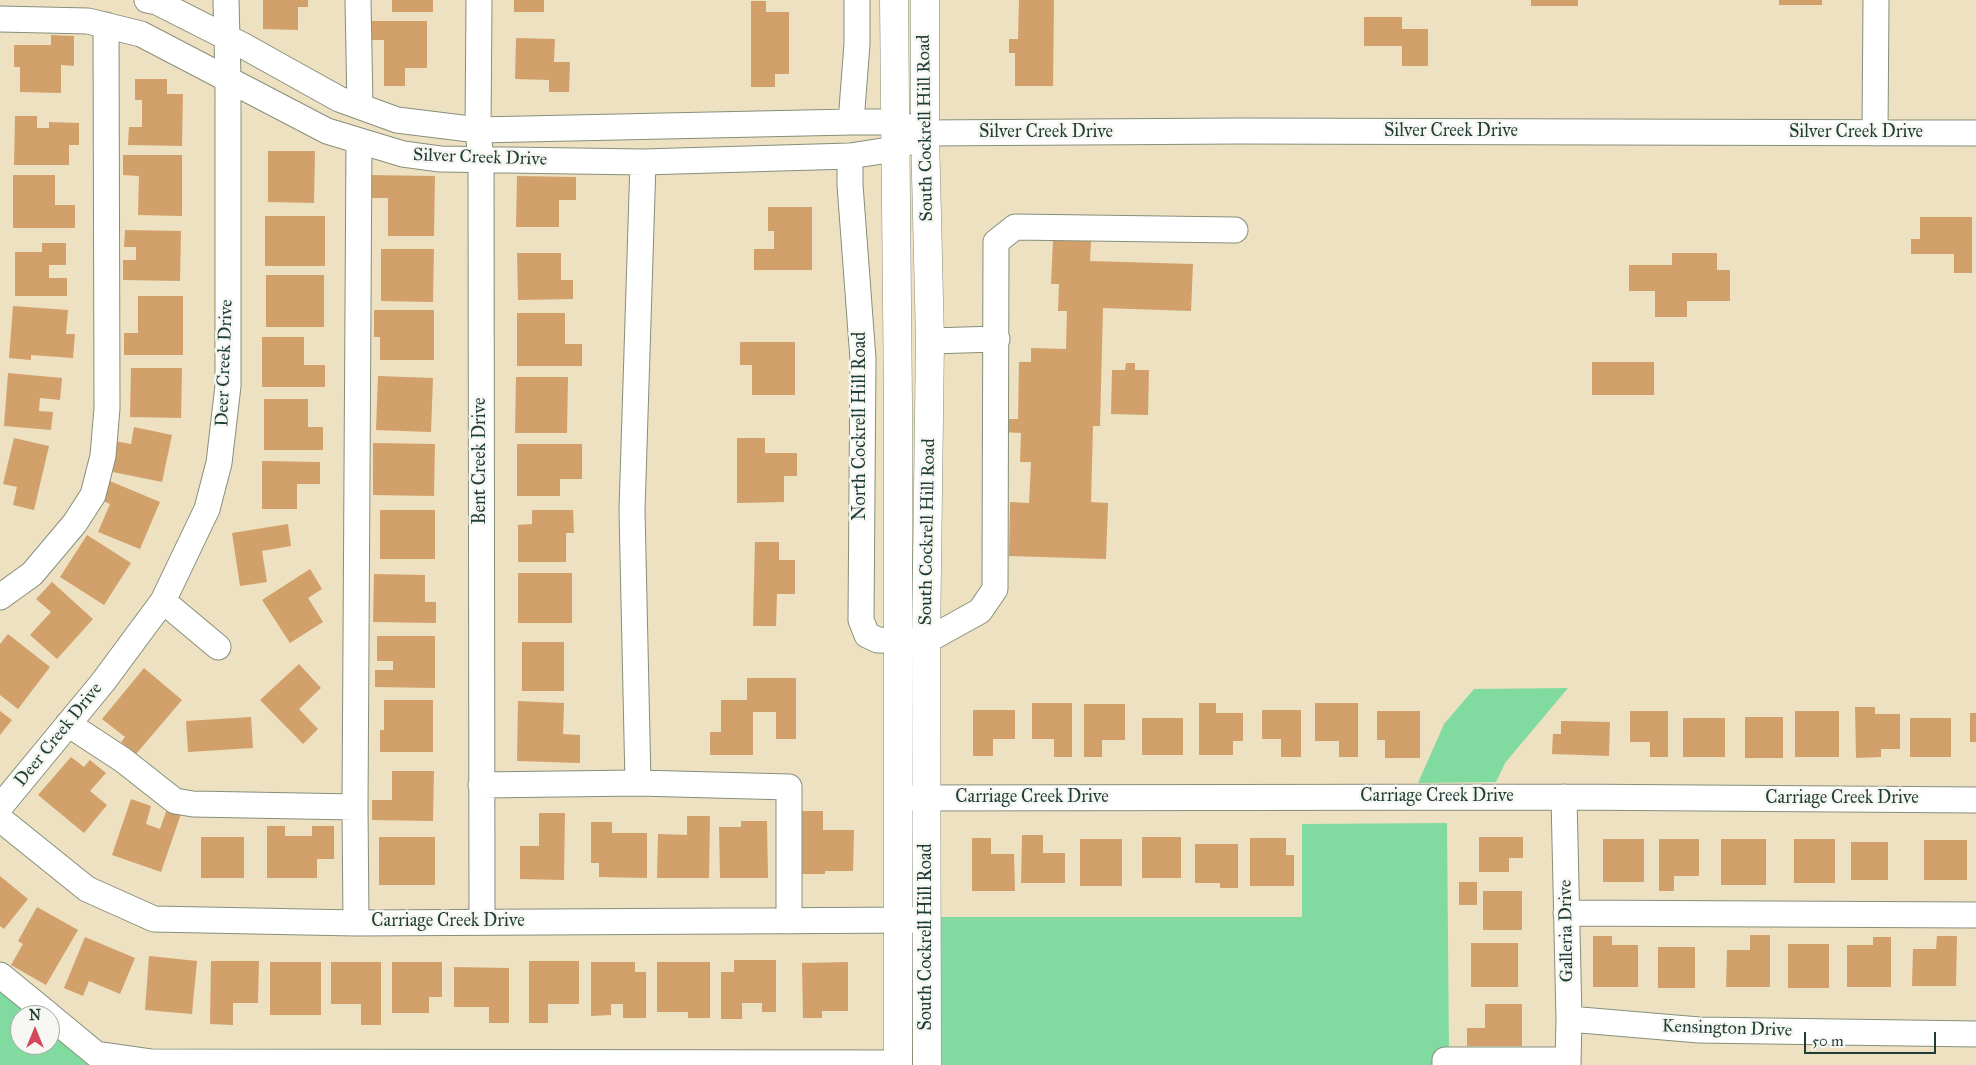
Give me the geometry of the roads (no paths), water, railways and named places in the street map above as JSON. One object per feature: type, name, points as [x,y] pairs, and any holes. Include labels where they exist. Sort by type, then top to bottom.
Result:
[{"type":"main road","name":"South Cockrell Hill Road","points":[[894,0],[898,403],[898,1064]]},
{"type":"main road","name":"South Cockrell Hill Road","points":[[925,0],[925,134],[930,341],[926,641],[927,1065]]},
{"type":"street","name":"Silver Creek Drive","points":[[147,0],[157,2],[226,37],[339,99],[397,120],[478,130],[895,122],[925,134],[1228,131],[1976,133]]},
{"type":"street","name":"Deer Creek Drive","points":[[0,807],[104,682],[163,601],[207,509],[219,463],[228,386],[228,79],[226,0]]},
{"type":"street","points":[[358,0],[360,106]]},
{"type":"street","name":"Bent Creek Drive","points":[[479,0],[478,130],[482,160],[482,922]]},
{"type":"street","points":[[851,122],[857,44],[857,0]]},
{"type":"street","points":[[1875,133],[1876,0]]},
{"type":"street","name":"Silver Creek Drive","points":[[0,19],[88,21],[141,34],[327,131],[403,154],[440,160],[643,162],[850,156],[895,149],[925,134]]},
{"type":"street","points":[[0,597],[32,574],[75,523],[93,495],[103,456],[108,408],[106,24]]},
{"type":"street","points":[[356,923],[359,141]]},
{"type":"street","name":"North Cockrell Hill Road","points":[[850,156],[850,185],[863,359],[861,620],[866,635],[878,640],[926,641]]},
{"type":"street","points":[[638,783],[632,510],[643,162]]},
{"type":"street","points":[[926,641],[980,611],[995,589],[996,242],[1015,227],[1235,230]]},
{"type":"street","points":[[930,341],[997,339]]},
{"type":"street","points":[[163,601],[218,647]]},
{"type":"street","points":[[68,724],[124,760],[175,801],[193,804],[355,807]]},
{"type":"street","points":[[482,786],[638,783],[789,787],[789,921]]},
{"type":"street","name":"Carriage Creek Drive","points":[[899,798],[1564,797],[1976,800]]},
{"type":"street","name":"Galleria Drive","points":[[1564,797],[1569,1019],[1568,1062]]},
{"type":"street","name":"Carriage Creek Drive","points":[[0,819],[87,889],[154,919],[356,923],[927,920]]},
{"type":"street","points":[[1566,913],[1976,915]]},
{"type":"street","points":[[0,975],[36,1005]]},
{"type":"street","name":"Kensington Drive","points":[[1569,1019],[1699,1030],[1976,1034]]},
{"type":"street","points":[[60,1025],[96,1054],[152,1062],[898,1064]]},
{"type":"street","points":[[1445,1065],[1445,1060],[1568,1062]]}]
